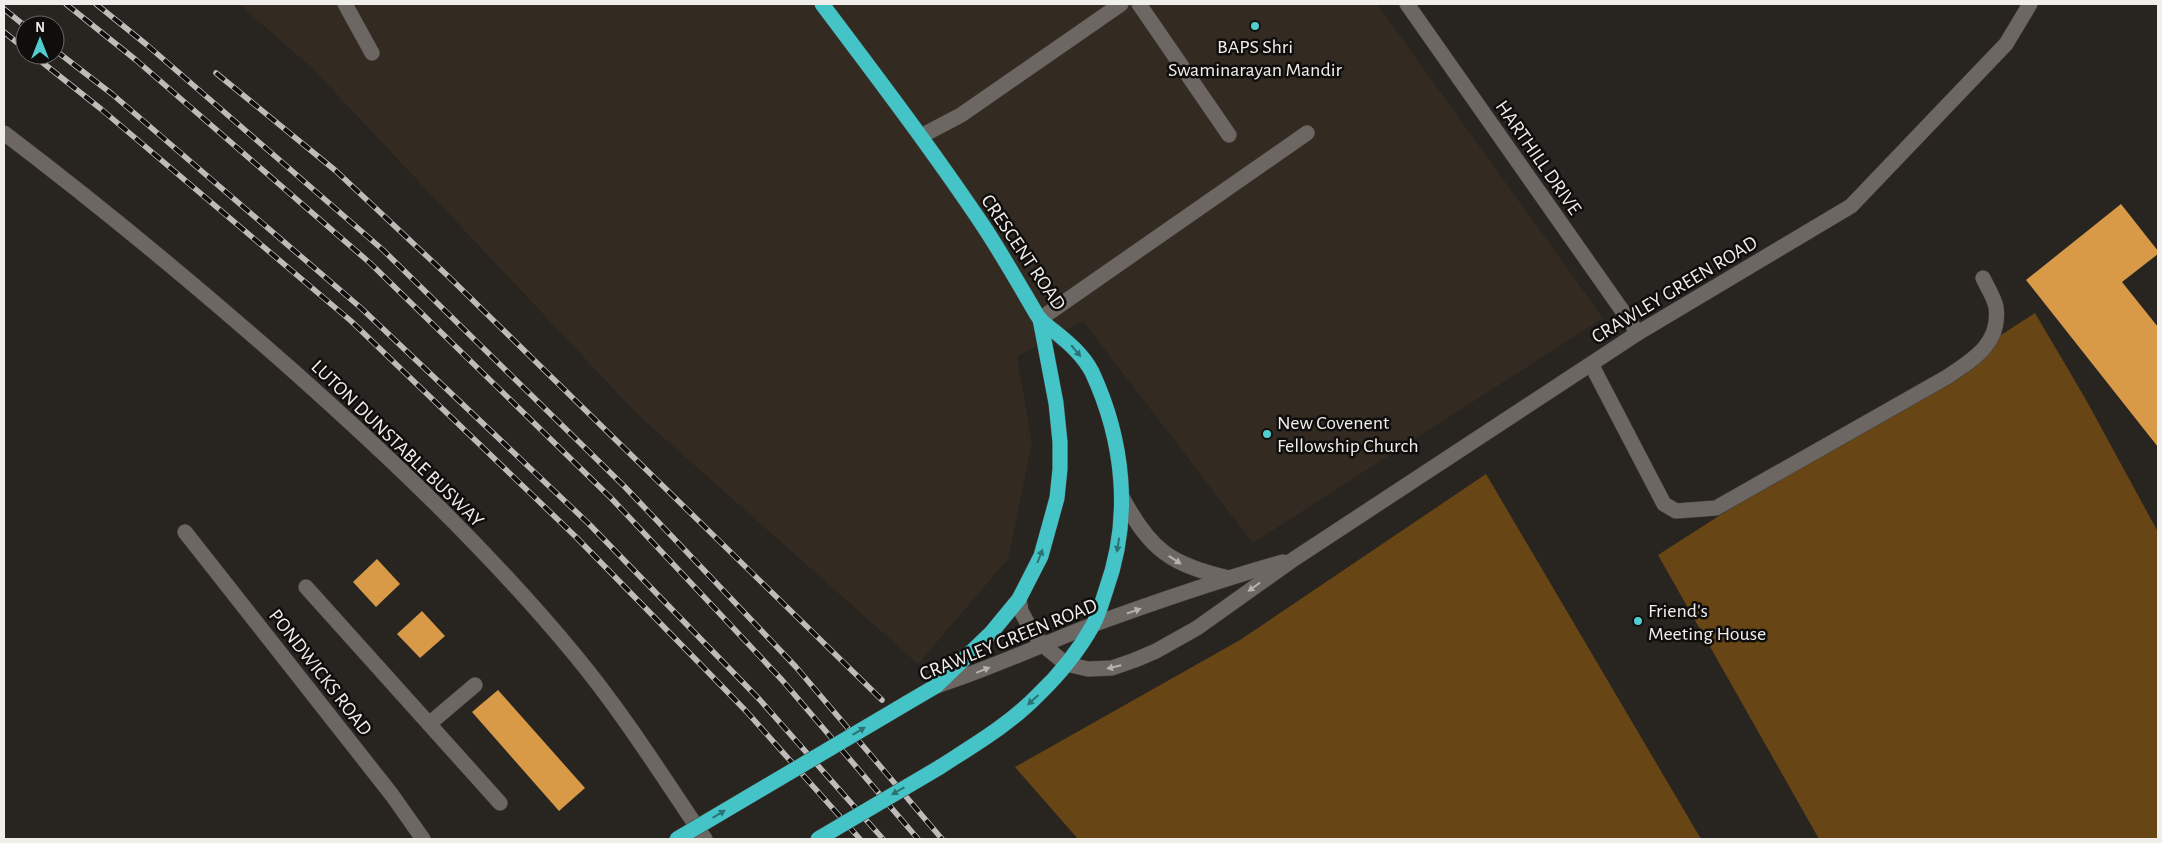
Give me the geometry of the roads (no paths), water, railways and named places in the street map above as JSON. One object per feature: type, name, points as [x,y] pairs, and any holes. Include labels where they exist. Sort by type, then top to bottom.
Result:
[{"type":"highway","name":"CRESCENT ROAD","points":[[822,4],[921,136],[985,229],[1040,319],[1074,348],[1090,369],[1104,401],[1115,437],[1122,497]]},
{"type":"highway","points":[[936,686],[991,633],[1019,599],[1041,556],[1050,528],[1057,498],[1060,442],[1056,403],[1040,319]]},
{"type":"highway","points":[[818,839],[940,766],[1008,721],[1038,696],[1066,664],[1093,625],[1113,573],[1119,544],[1122,497]]},
{"type":"highway","name":"CRAWLEY GREEN ROAD","points":[[677,839],[936,686]]},
{"type":"street","points":[[345,4],[372,53]]},
{"type":"street","points":[[921,136],[961,115],[1121,4]]},
{"type":"street","points":[[1139,4],[1229,135]]},
{"type":"street","name":"HARTHILL DRIVE","points":[[1407,4],[1638,333]]},
{"type":"street","name":"CRAWLEY GREEN ROAD","points":[[1066,664],[1088,669],[1112,668],[1156,651],[1197,628],[1294,559],[1638,333],[1851,206],[2006,44],[2030,4]]},
{"type":"street","name":"LUTON DUNSTABLE BUSWAY","points":[[4,133],[130,233],[237,322],[335,408],[432,500],[520,591],[575,655],[619,711],[705,839]]},
{"type":"street","points":[[1040,319],[1307,133]]},
{"type":"street","points":[[1591,364],[1664,504],[1676,511],[1716,508],[1948,376],[1980,354],[1996,329],[1996,306],[1983,278]]},
{"type":"street","name":"CRESCENT ROAD","points":[[1122,497],[1136,523],[1149,539],[1167,555],[1183,565],[1201,572],[1229,578]]},
{"type":"street","name":"PONDWICKS ROAD","points":[[185,532],[392,795],[423,839]]},
{"type":"street","name":"CRAWLEY GREEN ROAD","points":[[936,686],[972,674],[1093,625],[1229,578],[1294,559]]},
{"type":"street","points":[[306,587],[500,803]]},
{"type":"street","points":[[1019,599],[1021,611],[1030,628],[1043,645],[1066,664]]},
{"type":"street","points":[[429,724],[475,685]]},
{"type":"railway","points":[[66,4],[136,60],[370,263],[612,499],[782,680],[918,839]]},
{"type":"railway","points":[[96,4],[147,45],[383,250],[625,487],[796,667],[942,839]]},
{"type":"railway","points":[[4,9],[15,18]]},
{"type":"railway","points":[[4,32],[15,41]]},
{"type":"railway","points":[[65,58],[112,94],[361,308],[588,523],[760,700],[883,839]]},
{"type":"railway","points":[[46,65],[101,109],[351,321],[576,537],[746,711],[860,839]]},
{"type":"railway","points":[[216,73],[336,171],[449,277],[882,700]]},
{"type":"place","name":"BAPS Shri Swaminarayan Mandir","points":[[1255,26]]},
{"type":"place","name":"New Covenent Fellowship Church","points":[[1267,434]]},
{"type":"place","name":"Friend's Meeting House","points":[[1638,621]]}]
